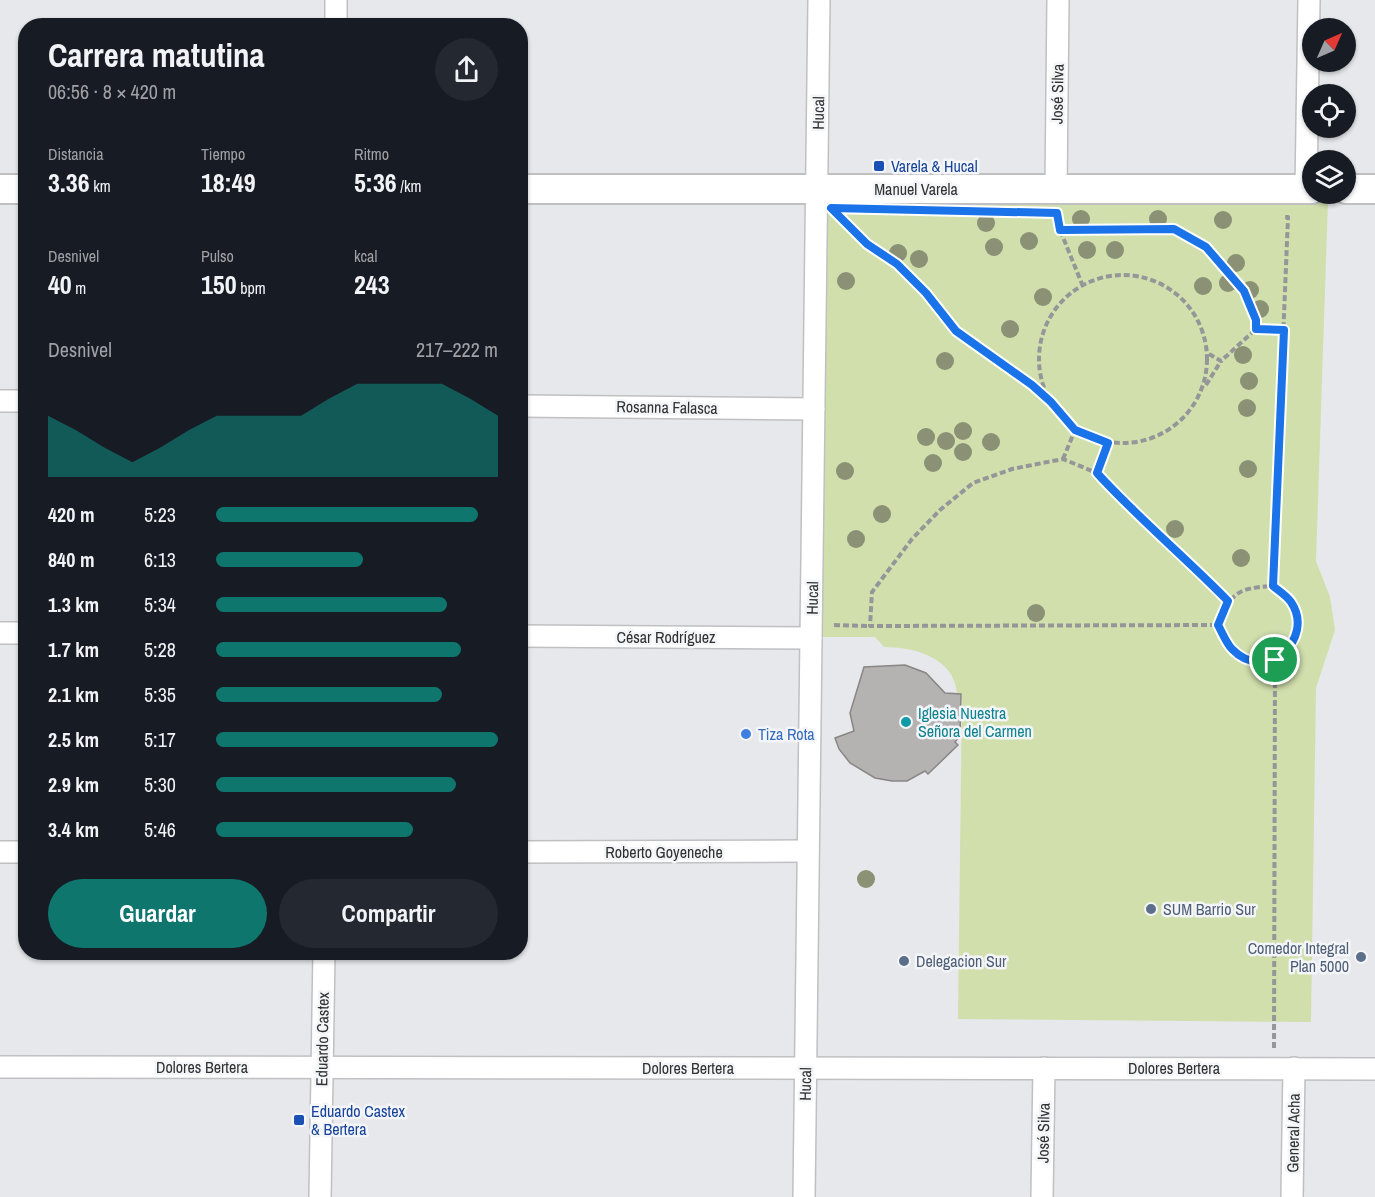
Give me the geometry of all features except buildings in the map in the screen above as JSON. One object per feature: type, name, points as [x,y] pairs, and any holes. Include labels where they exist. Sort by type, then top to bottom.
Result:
[{"type":"street","points":[[336,0],[336,18]]},
{"type":"street","name":"Hucal","points":[[804,1197],[819,0]]},
{"type":"street","name":"José Silva","points":[[1056,207],[1058,0]]},
{"type":"street","points":[[1309,0],[1310,150]]},
{"type":"street","points":[[0,189],[18,189]]},
{"type":"street","name":"Manuel Varela","points":[[528,189],[817,189],[1056,207],[1302,190]]},
{"type":"street","points":[[1356,189],[1375,189]]},
{"type":"street","points":[[0,401],[18,401]]},
{"type":"street","name":"Rosanna Falasca","points":[[528,406],[814,409]]},
{"type":"street","points":[[0,633],[18,633]]},
{"type":"street","name":"César Rodríguez","points":[[528,636],[811,638]]},
{"type":"street","name":"Roberto Goyeneche","points":[[528,852],[808,851]]},
{"type":"street","points":[[0,852],[18,852]]},
{"type":"street","name":"Eduardo Castex","points":[[320,1197],[324,960]]},
{"type":"street","name":"Dolores Bertera","points":[[0,1067],[1375,1069]]},
{"type":"street","name":"José Silva","points":[[1042,1197],[1044,1068]]},
{"type":"street","name":"General Acha","points":[[1284,1068],[1292,1197]]},
{"type":"path","points":[[1056,207],[1060,230],[1082,284]]},
{"type":"path","points":[[838,215],[867,244],[897,264],[926,293],[956,331],[1032,385],[1051,402],[1075,430],[1108,443],[1146,442],[1178,422],[1205,387],[1221,361],[1256,329],[1284,330]]},
{"type":"path","points":[[1273,586],[1288,217],[1277,217]]},
{"type":"path","points":[[1060,230],[1174,229],[1206,247],[1244,291],[1256,320],[1256,329]]},
{"type":"path","points":[[1032,385],[1037,371],[1039,337],[1054,307],[1082,284],[1115,276],[1154,277],[1183,301],[1203,327],[1209,354],[1205,387]]},
{"type":"path","points":[[1209,354],[1221,361]]},
{"type":"path","points":[[1037,371],[1051,402]]},
{"type":"path","points":[[1063,459],[1075,430]]},
{"type":"path","points":[[1097,473],[1108,443]]},
{"type":"path","points":[[1218,625],[870,626],[872,592],[912,539],[940,510],[973,483],[1012,469],[1063,459],[1097,473],[1130,508],[1191,562],[1228,601]]},
{"type":"path","points":[[1273,586],[1292,602],[1298,626],[1292,645],[1275,660],[1252,662],[1232,649],[1218,625],[1228,601],[1246,587],[1273,586]]},
{"type":"path","points":[[1275,660],[1284,1068]]},
{"type":"green space","points":[[819,197],[1302,200],[1302,204],[1328,204],[1316,561],[1330,597],[1335,630],[1316,688],[1311,1022],[958,1019],[962,694],[957,693],[949,671],[941,663],[920,652],[884,647],[875,637],[815,637]]},
{"type":"place","name":"Varela & Hucal","points":[[879,166]]},
{"type":"place","name":"Iglesia Nuestra Señora del Carmen","points":[[906,722]]},
{"type":"place","name":"Tiza Rota","points":[[746,734]]},
{"type":"place","name":"SUM Barrio Sur","points":[[1151,909]]},
{"type":"place","name":"Comedor Integral Plan 5000","points":[[1361,957]]},
{"type":"place","name":"Delegacion Sur","points":[[904,961]]},
{"type":"place","name":"Eduardo Castex & Bertera","points":[[299,1120]]},
{"type":"route","points":[[831,208],[1057,213],[1060,230],[1174,229],[1206,247],[1244,291],[1256,320],[1256,329],[1284,330],[1273,586],[1292,602],[1298,626],[1292,645],[1275,660],[1252,662],[1232,649],[1218,625],[1228,601],[1191,562],[1130,508],[1097,473],[1108,443],[1075,430],[1051,402],[1032,385],[1010,367],[956,331],[926,293],[897,264],[867,244],[831,208]]}]
